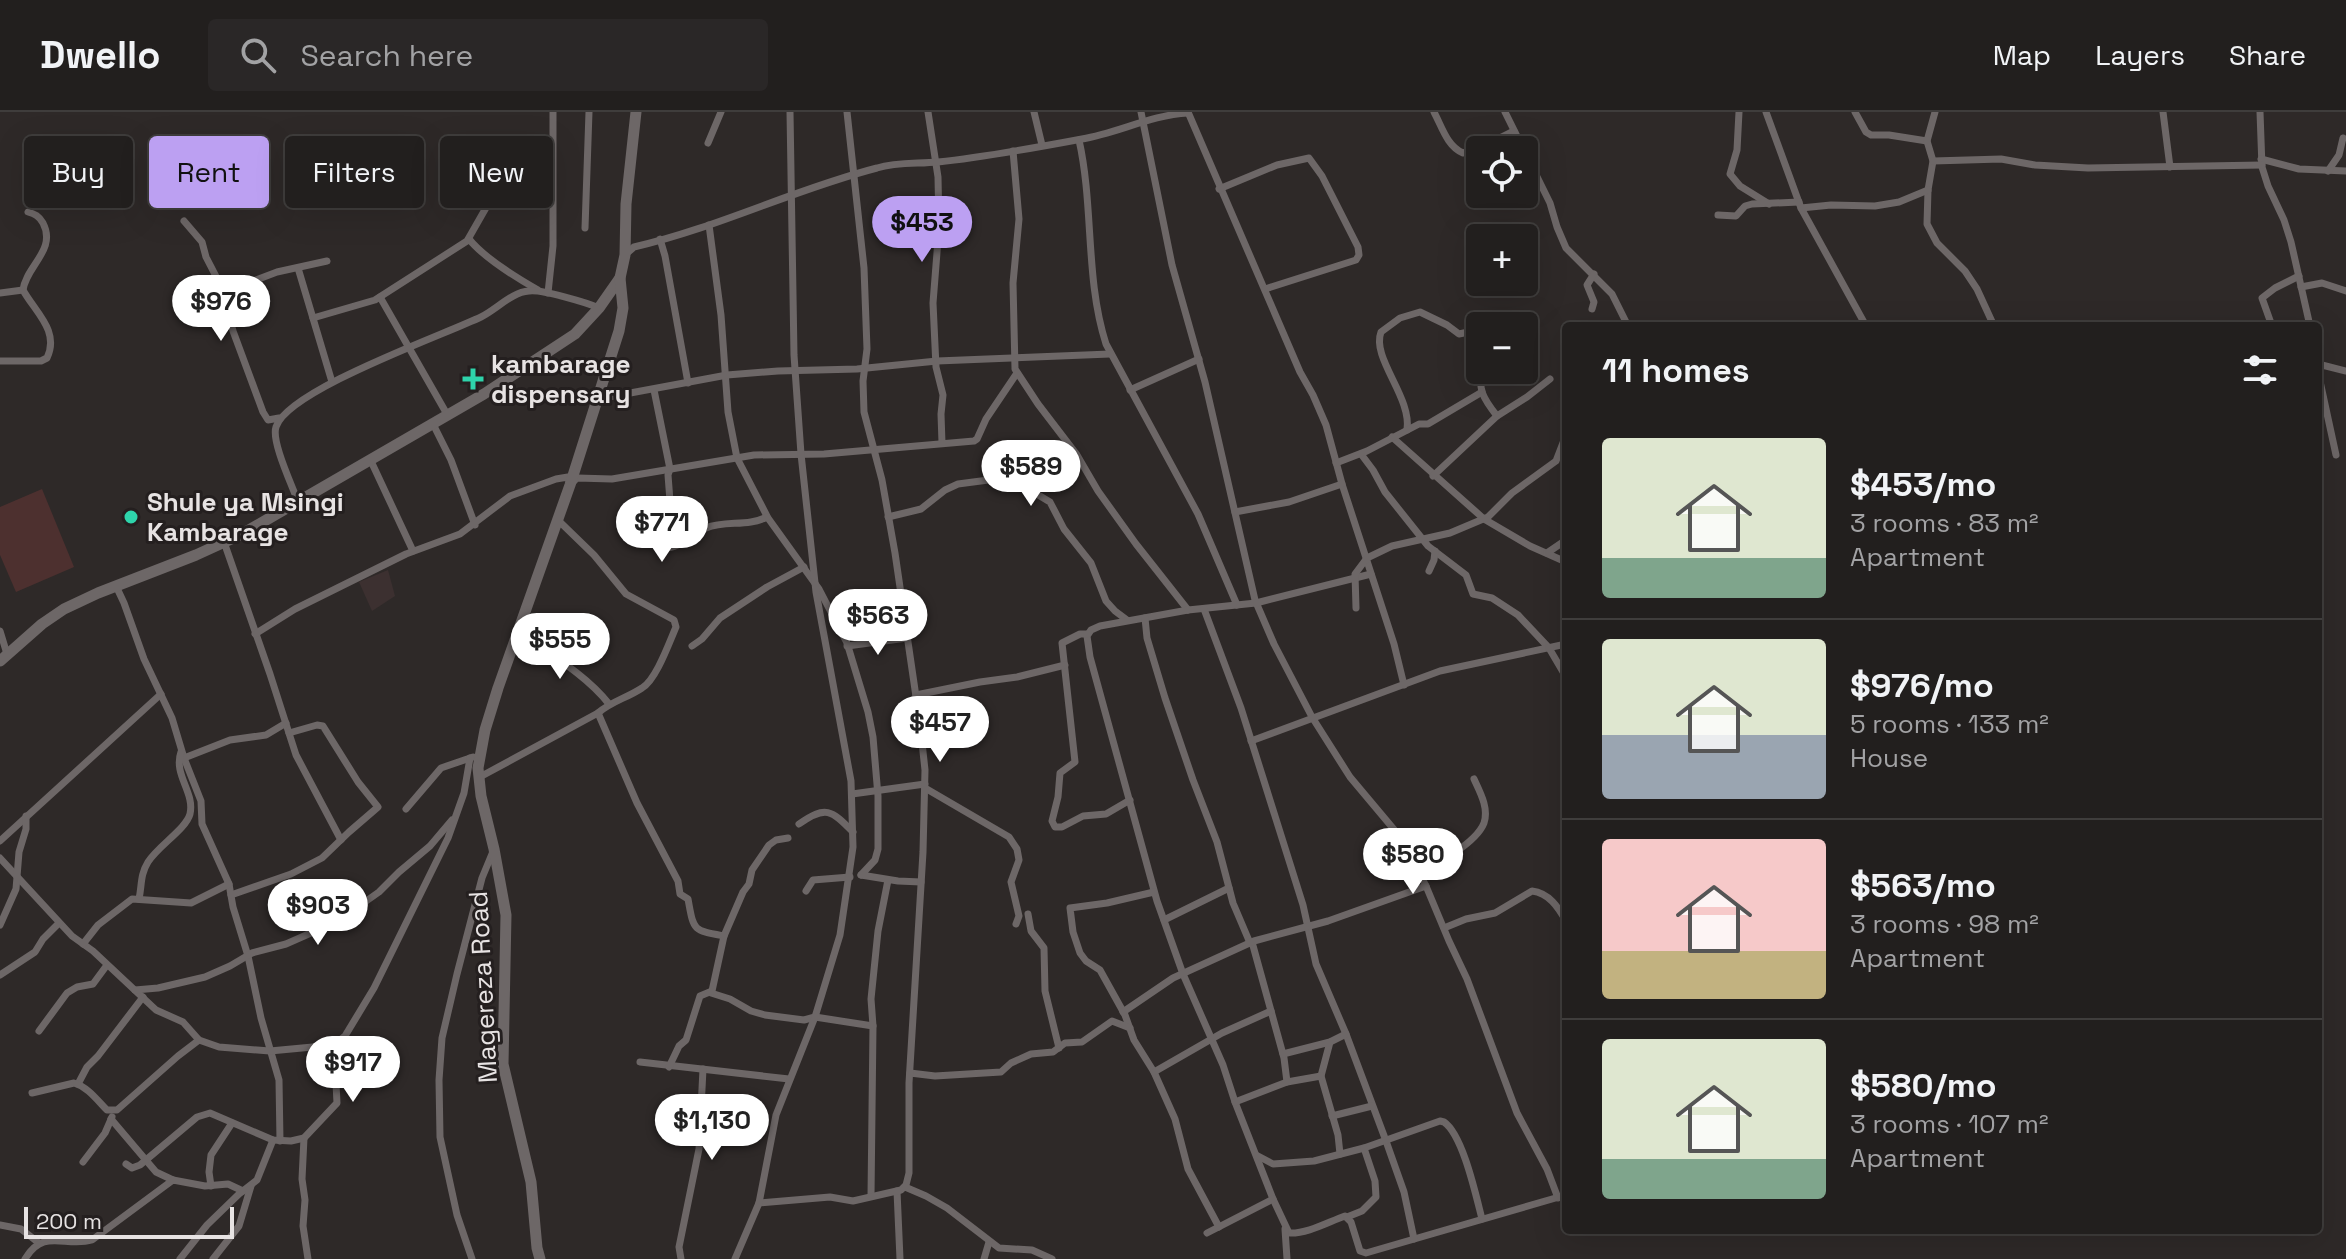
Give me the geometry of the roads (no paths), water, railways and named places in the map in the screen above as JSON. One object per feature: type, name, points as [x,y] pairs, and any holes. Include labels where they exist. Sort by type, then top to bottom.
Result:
[{"type":"street","points":[[545,292],[553,246],[553,112]]},
{"type":"street","points":[[585,228],[589,112]]},
{"type":"street","name":"Magereza Road","points":[[540,1259],[531,1182],[503,1064],[506,915],[475,757],[570,485],[622,320],[620,278],[625,255],[626,204],[636,112]]},
{"type":"street","points":[[708,143],[721,112]]},
{"type":"street","points":[[735,1259],[759,1203],[776,1115],[815,1017],[840,935],[850,876],[853,832],[852,794],[815,583],[801,454],[790,112]]},
{"type":"street","points":[[847,112],[865,282],[867,349],[862,400],[882,480],[916,695],[925,786],[910,1073],[909,1173],[901,1189],[900,1259]]},
{"type":"street","points":[[928,112],[936,162],[939,227],[933,303],[937,372],[943,395],[942,443]]},
{"type":"street","points":[[1034,112],[1042,145]]},
{"type":"street","points":[[1141,112],[1172,265],[1199,359],[1256,603],[1312,717],[1350,777],[1400,836],[1417,868],[1467,979],[1517,1113],[1562,1196],[1363,1253],[1347,1217]]},
{"type":"street","points":[[625,255],[634,247],[883,166],[936,162],[1079,140],[1126,129],[1157,117],[1188,112],[1300,372],[1321,412],[1404,685]]},
{"type":"street","points":[[1434,112],[1450,144],[1463,153],[1514,131]]},
{"type":"street","points":[[1505,112],[1550,203],[1566,248],[1612,294],[1626,322]]},
{"type":"street","points":[[1739,112],[1737,150],[1730,174],[1740,186],[1769,204]]},
{"type":"street","points":[[1766,112],[1800,205],[1864,322]]},
{"type":"street","points":[[1855,112],[1871,135],[1927,141]]},
{"type":"street","points":[[1935,112],[1927,141],[1933,161],[1927,224],[1932,236],[1970,278],[1992,322]]},
{"type":"street","points":[[2163,112],[2170,167]]},
{"type":"street","points":[[2260,112],[2262,162],[2268,186],[2284,220],[2309,322]]},
{"type":"street","points":[[2328,171],[2339,155],[2343,138]]},
{"type":"street","points":[[1079,140],[1085,172],[1098,317],[1110,354],[1198,514],[1237,605]]},
{"type":"street","points":[[1013,151],[1019,219],[1013,283],[1014,360],[1017,373],[1073,449],[1131,537],[1188,610]]},
{"type":"street","points":[[1219,189],[1291,160],[1309,158],[1322,176],[1354,239],[1360,253],[1356,260],[1265,289]]},
{"type":"street","points":[[1933,161],[2001,159],[2035,165],[2088,168],[2262,162],[2299,169],[2346,171]]},
{"type":"street","points":[[1718,215],[1733,217],[1748,205],[1875,206],[1899,202],[1928,190]]},
{"type":"street","points":[[313,318],[360,306],[380,297],[469,239],[486,208]]},
{"type":"street","points":[[0,361],[41,361],[49,355],[48,327],[23,290],[24,280],[39,260],[47,241],[41,220],[28,212]]},
{"type":"street","points":[[184,221],[201,239],[206,257],[224,292],[233,331],[257,400],[267,419],[279,418]]},
{"type":"street","points":[[709,225],[721,315],[728,412],[737,458],[767,517],[830,607],[847,646],[866,705],[873,737],[878,856],[861,875]]},
{"type":"street","points":[[469,239],[480,251],[520,280],[545,292],[599,308]]},
{"type":"street","points":[[660,239],[688,383]]},
{"type":"street","points":[[224,292],[270,273],[327,261]]},
{"type":"street","points":[[298,268],[332,382]]},
{"type":"street","points":[[1592,309],[1594,302],[1587,285],[1594,274]]},
{"type":"street","points":[[2271,322],[2262,298],[2299,276]]},
{"type":"street","points":[[4,658],[64,609],[224,542],[448,416],[575,334],[599,308],[620,278]]},
{"type":"street","points":[[2301,287],[2322,283],[2346,291]]},
{"type":"street","points":[[0,293],[23,290]]},
{"type":"street","points":[[298,502],[274,439],[279,418],[293,406],[358,369],[483,316],[522,292],[545,292]]},
{"type":"street","points":[[380,297],[448,416]]},
{"type":"street","points":[[1407,430],[1406,410],[1379,344],[1381,332],[1406,316],[1420,312],[1447,325],[1456,334],[1466,332]]},
{"type":"street","points":[[598,399],[727,375],[937,361],[1110,354]]},
{"type":"street","points":[[1130,390],[1199,359]]},
{"type":"street","points":[[2322,365],[2346,371]]},
{"type":"street","points":[[570,485],[577,478],[608,480],[754,455],[873,451],[977,440],[986,419],[1017,373]]},
{"type":"street","points":[[1433,476],[1497,416],[1550,379]]},
{"type":"street","points":[[1481,384],[1482,392],[1497,416]]},
{"type":"street","points":[[654,390],[670,469],[670,501],[666,518],[652,534],[656,545],[671,549],[714,525],[749,524],[767,517]]},
{"type":"street","points":[[2322,390],[2336,455]]},
{"type":"street","points":[[1336,463],[1420,424],[1428,424],[1482,392]]},
{"type":"street","points":[[433,424],[467,498],[475,525]]},
{"type":"street","points":[[1392,437],[1484,519],[1523,543],[1562,560]]},
{"type":"street","points":[[1356,608],[1355,578],[1357,570],[1367,558],[1392,546],[1450,533],[1484,519],[1512,493],[1556,461],[1562,445]]},
{"type":"street","points":[[1361,454],[1390,498],[1423,539],[1466,575],[1472,593],[1492,598],[1516,613],[1549,648],[1562,670]]},
{"type":"street","points":[[370,459],[413,551]]},
{"type":"street","points":[[255,634],[295,609],[413,551],[446,540],[475,525],[497,504],[519,492],[568,477],[570,485]]},
{"type":"street","points":[[888,517],[921,509],[958,484],[996,479],[1020,484],[1050,502],[1064,529],[1091,563],[1106,601],[1127,620]]},
{"type":"street","points":[[1235,512],[1289,502],[1342,484]]},
{"type":"street","points":[[478,778],[648,684],[676,623],[626,594],[589,550],[561,523],[555,526]]},
{"type":"street","points":[[224,542],[302,769],[341,840]]},
{"type":"street","points":[[1547,553],[1562,543]]},
{"type":"street","points":[[1429,571],[1435,551]]},
{"type":"street","points":[[692,646],[720,618],[804,567]]},
{"type":"street","points":[[1130,800],[1106,814],[1083,816],[1062,827],[1053,824],[1060,773],[1075,762],[1062,643],[1100,626],[1188,610],[1256,603],[1371,574]]},
{"type":"street","points":[[116,586],[144,659],[172,718],[182,754],[201,801],[203,827],[229,884],[279,1080],[276,1140],[261,1173],[207,1225],[180,1259]]},
{"type":"street","points":[[1204,609],[1251,741],[1309,925],[1316,964],[1386,1141],[1404,1192],[1414,1239]]},
{"type":"street","points":[[1145,618],[1147,638],[1160,682],[1217,842],[1229,888],[1251,943],[1283,1054],[1287,1082]]},
{"type":"street","points":[[0,631],[4,658]]},
{"type":"street","points":[[1087,634],[1090,657],[1154,892],[1183,974],[1223,1065],[1273,1199],[1289,1233],[1294,1234],[1362,1211],[1376,1197],[1375,1181],[1364,1148]]},
{"type":"street","points":[[515,640],[524,636],[548,652],[593,687],[609,704]]},
{"type":"street","points":[[847,646],[907,638]]},
{"type":"street","points":[[1251,741],[1452,668],[1562,645]]},
{"type":"street","points":[[916,695],[1065,665]]},
{"type":"street","points":[[0,841],[161,694]]},
{"type":"street","points":[[598,713],[637,803],[678,881],[679,893],[687,898],[695,927],[701,932],[724,936]]},
{"type":"street","points":[[139,899],[141,879],[148,863],[161,845],[189,818],[190,800],[179,771],[182,754],[230,740],[266,735],[286,723]]},
{"type":"street","points":[[231,895],[299,871],[327,855],[378,807],[358,782],[323,726],[289,733]]},
{"type":"street","points":[[406,809],[441,768],[475,757]]},
{"type":"street","points":[[0,858],[59,923],[156,1010],[188,1026],[199,1040],[219,1047],[270,1051],[334,1045],[345,1036],[388,963],[448,838],[475,757]]},
{"type":"street","points":[[1417,868],[1437,864],[1464,845],[1483,824],[1484,804],[1474,779]]},
{"type":"street","points":[[852,794],[925,786],[1012,839],[1019,860],[1011,882],[1018,914],[1016,924]]},
{"type":"street","points":[[799,824],[816,813],[827,811],[853,832]]},
{"type":"street","points":[[0,925],[16,889],[26,816]]},
{"type":"street","points":[[135,990],[205,977],[248,956],[323,929],[379,892],[425,851],[456,817]]},
{"type":"street","points":[[711,993],[724,936],[758,859],[776,840],[788,838]]},
{"type":"street","points":[[472,1259],[457,1215],[440,1137],[439,1080],[442,1038],[457,974],[482,878],[494,849]]},
{"type":"street","points":[[806,891],[813,880],[861,875],[921,882]]},
{"type":"street","points":[[871,1196],[871,999],[878,931],[888,880]]},
{"type":"street","points":[[83,944],[127,901],[188,903],[229,884]]},
{"type":"street","points":[[1123,1012],[1173,978],[1251,943],[1356,912],[1426,886]]},
{"type":"street","points":[[1164,920],[1229,888]]},
{"type":"street","points":[[1444,928],[1466,919],[1495,913],[1535,891],[1554,903],[1562,915]]},
{"type":"street","points":[[1154,892],[1069,909],[1080,953],[1100,970],[1134,1040],[1154,1072],[1175,1119],[1188,1169],[1219,1227]]},
{"type":"street","points":[[1028,914],[1031,931],[1044,948],[1045,991],[1059,1048]]},
{"type":"street","points":[[0,975],[35,952],[59,923]]},
{"type":"street","points":[[39,1031],[67,993],[93,984],[107,965]]},
{"type":"street","points":[[669,1067],[688,1035],[700,996],[711,993],[765,1015],[804,1020],[815,1017],[873,1026]]},
{"type":"street","points":[[78,1084],[87,1067],[143,997]]},
{"type":"street","points":[[1154,1072],[1211,1039],[1271,1011]]},
{"type":"street","points":[[910,1073],[935,1076],[997,1072],[1031,1054],[1050,1053],[1068,1042],[1082,1042],[1112,1021],[1130,1028]]},
{"type":"street","points":[[1283,1054],[1330,1042],[1346,1034]]},
{"type":"street","points":[[83,1162],[105,1133],[112,1116],[199,1040]]},
{"type":"street","points":[[1330,1042],[1321,1076],[1338,1135],[1340,1154]]},
{"type":"street","points":[[126,1164],[134,1168],[197,1117],[210,1113],[276,1140],[298,1141],[304,1138],[337,1103],[334,1045]]},
{"type":"street","points":[[640,1062],[789,1079]]},
{"type":"street","points":[[681,1259],[679,1247],[699,1149],[703,1069]]},
{"type":"street","points":[[1235,1102],[1287,1082],[1321,1076]]},
{"type":"street","points":[[32,1093],[69,1083],[78,1084],[94,1095],[157,1174],[211,1186],[228,1184],[247,1188]]},
{"type":"street","points":[[1332,1116],[1372,1106]]},
{"type":"street","points":[[1256,1155],[1273,1164],[1314,1161],[1364,1148],[1440,1121],[1447,1123],[1454,1132],[1482,1219]]},
{"type":"street","points":[[211,1186],[211,1155],[232,1123]]},
{"type":"street","points":[[304,1138],[303,1226],[308,1259]]},
{"type":"street","points":[[25,1259],[32,1248],[45,1241],[92,1240],[173,1180]]},
{"type":"street","points":[[213,1259],[242,1220],[247,1188]]},
{"type":"street","points":[[759,1203],[826,1197],[853,1201],[901,1189],[926,1196],[947,1208],[989,1242],[1004,1250],[1032,1250],[1052,1259]]},
{"type":"street","points":[[1207,1233],[1273,1199]]},
{"type":"street","points":[[1284,1223],[1287,1259]]},
{"type":"street","points":[[0,1225],[21,1229],[39,1243]]},
{"type":"street","points":[[984,1259],[989,1242]]},
{"type":"place","name":"kambarage dispensary","points":[[473,379]]},
{"type":"place","name":"Shule ya Msingi Kambarage","points":[[131,517]]}]
